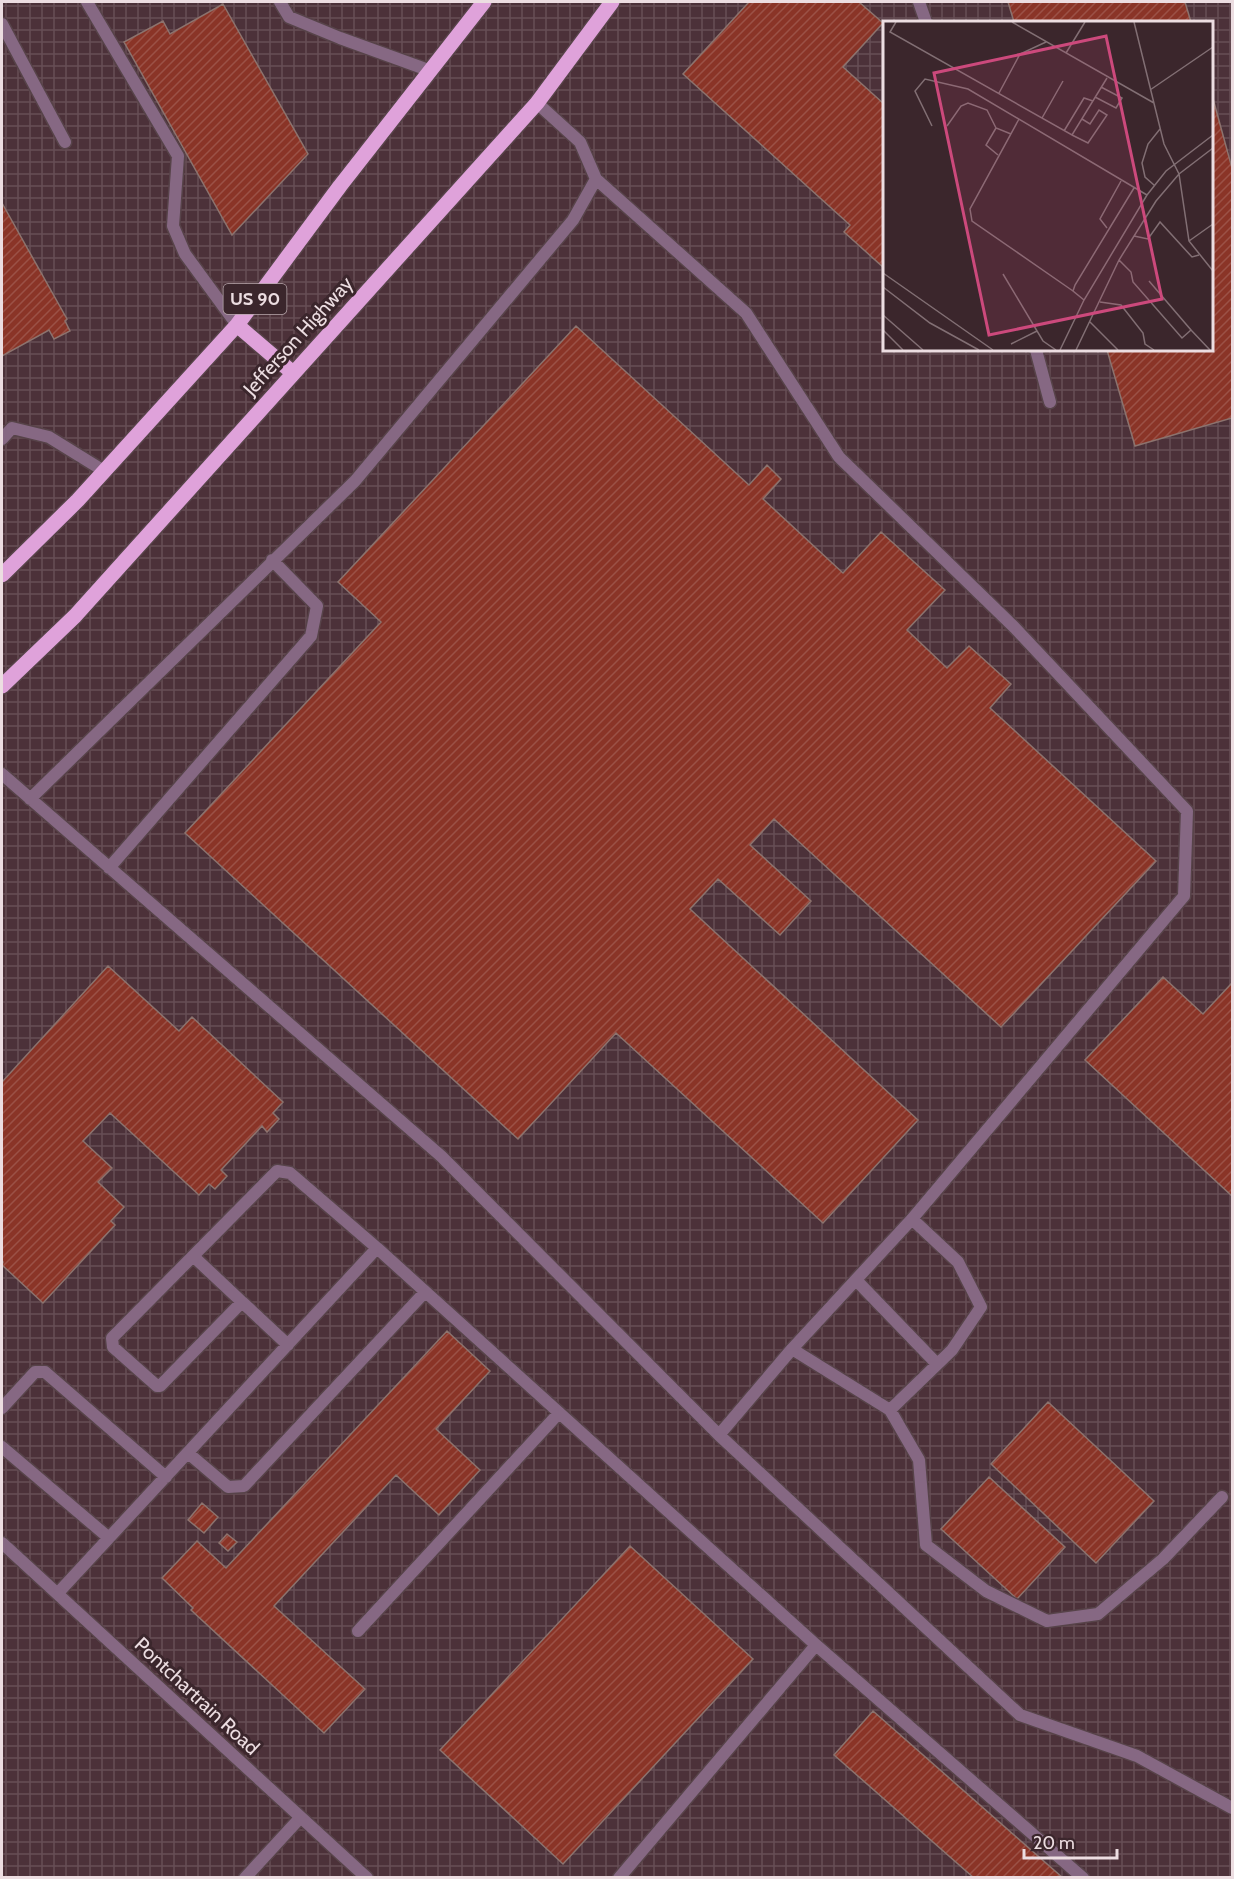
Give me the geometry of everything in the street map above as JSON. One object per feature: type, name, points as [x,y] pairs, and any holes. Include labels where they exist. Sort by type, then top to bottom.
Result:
[{"type":"main road","name":"US 90","points":[[2,575],[78,500],[237,325],[340,186],[484,2]]},
{"type":"main road","name":"Jefferson Highway","points":[[2,686],[75,616],[537,103],[612,2]]},
{"type":"main road","points":[[237,325],[293,373]]},
{"type":"street","points":[[87,2],[178,156],[173,226],[185,254],[237,325]]},
{"type":"street","points":[[280,2],[289,17],[431,71]]},
{"type":"street","points":[[919,2],[926,21]]},
{"type":"street","points":[[2,24],[65,142]]},
{"type":"street","points":[[537,103],[580,142],[596,179],[746,313],[839,457],[1015,628],[1187,811],[1184,896],[912,1220],[792,1349],[718,1435]]},
{"type":"street","points":[[30,799],[354,481],[573,220],[596,179]]},
{"type":"street","points":[[1036,351],[1050,402]]},
{"type":"street","points":[[2,439],[12,428],[49,436],[104,471]]},
{"type":"street","points":[[109,868],[311,636],[317,606],[272,560]]},
{"type":"street","points":[[2,774],[441,1156],[718,1435],[1020,1715],[1137,1756],[1233,1808]]},
{"type":"street","points":[[242,1302],[160,1386],[157,1386],[113,1347],[112,1338],[278,1171],[290,1173],[377,1248],[816,1645],[1083,1878]]},
{"type":"street","points":[[890,1410],[952,1350],[981,1307],[958,1262],[912,1220]]},
{"type":"street","points":[[58,1593],[377,1248]]},
{"type":"street","points":[[193,1256],[288,1345]]},
{"type":"street","points":[[856,1280],[937,1364]]},
{"type":"street","points":[[188,1453],[228,1487],[244,1486],[425,1292]]},
{"type":"street","points":[[792,1349],[890,1410],[920,1460],[926,1545],[986,1591],[1047,1621],[1098,1614],[1163,1559],[1222,1497]]},
{"type":"street","points":[[2,1408],[35,1372],[45,1372],[166,1477]]},
{"type":"street","points":[[358,1631],[559,1413]]},
{"type":"street","points":[[2,1447],[109,1538]]},
{"type":"street","name":"Pontchartrain Road","points":[[2,1543],[367,1878]]},
{"type":"street","points":[[619,1878],[816,1645]]},
{"type":"street","points":[[245,1878],[300,1818]]},
{"type":"shaded area","points":[[2,2],[1232,2],[1232,1877],[2,1877]]},
{"type":"building","points":[[749,2],[859,2],[883,23],[843,67],[883,103],[883,267],[844,232],[850,225],[683,74]]},
{"type":"building","points":[[1008,2],[1185,2],[1191,21],[1014,21]]},
{"type":"building","points":[[223,4],[308,154],[232,235],[124,42],[163,21],[170,34]]},
{"type":"building","points":[[1213,99],[1232,168],[1232,418],[1135,446],[1107,351],[1213,351]]},
{"type":"building","points":[[2,203],[67,319],[65,321],[70,331],[54,339],[49,330],[2,356]]},
{"type":"building","points":[[576,326],[749,485],[767,465],[781,479],[763,499],[843,573],[881,532],[945,590],[907,630],[947,668],[969,646],[1011,684],[990,708],[1156,861],[1001,1027],[774,819],[750,845],[811,901],[780,935],[718,879],[690,909],[918,1120],[823,1223],[616,1033],[518,1139],[185,833],[381,622],[338,582]]},
{"type":"building","points":[[108,966],[179,1031],[192,1017],[283,1102],[273,1113],[279,1119],[267,1132],[262,1126],[221,1170],[227,1176],[215,1189],[209,1184],[199,1195],[110,1113],[83,1141],[112,1168],[98,1182],[124,1207],[111,1221],[115,1225],[43,1303],[2,1265],[2,1082]]},
{"type":"building","points":[[1163,977],[1203,1014],[1232,983],[1232,1196],[1085,1060]]},
{"type":"building","points":[[447,1331],[490,1371],[436,1429],[480,1470],[439,1515],[396,1475],[274,1606],[365,1689],[324,1733],[191,1610],[193,1608],[162,1578],[197,1541],[226,1568]]},
{"type":"building","points":[[1048,1402],[1154,1501],[1096,1563],[991,1464]]},
{"type":"building","points":[[989,1477],[1065,1547],[1017,1599],[941,1529]]},
{"type":"building","points":[[202,1503],[218,1517],[204,1533],[188,1520]]},
{"type":"building","points":[[227,1534],[237,1542],[228,1551],[219,1543]]},
{"type":"building","points":[[630,1546],[753,1659],[563,1864],[440,1750]]},
{"type":"building","points":[[873,1711],[1063,1878],[974,1878],[834,1755]]}]
